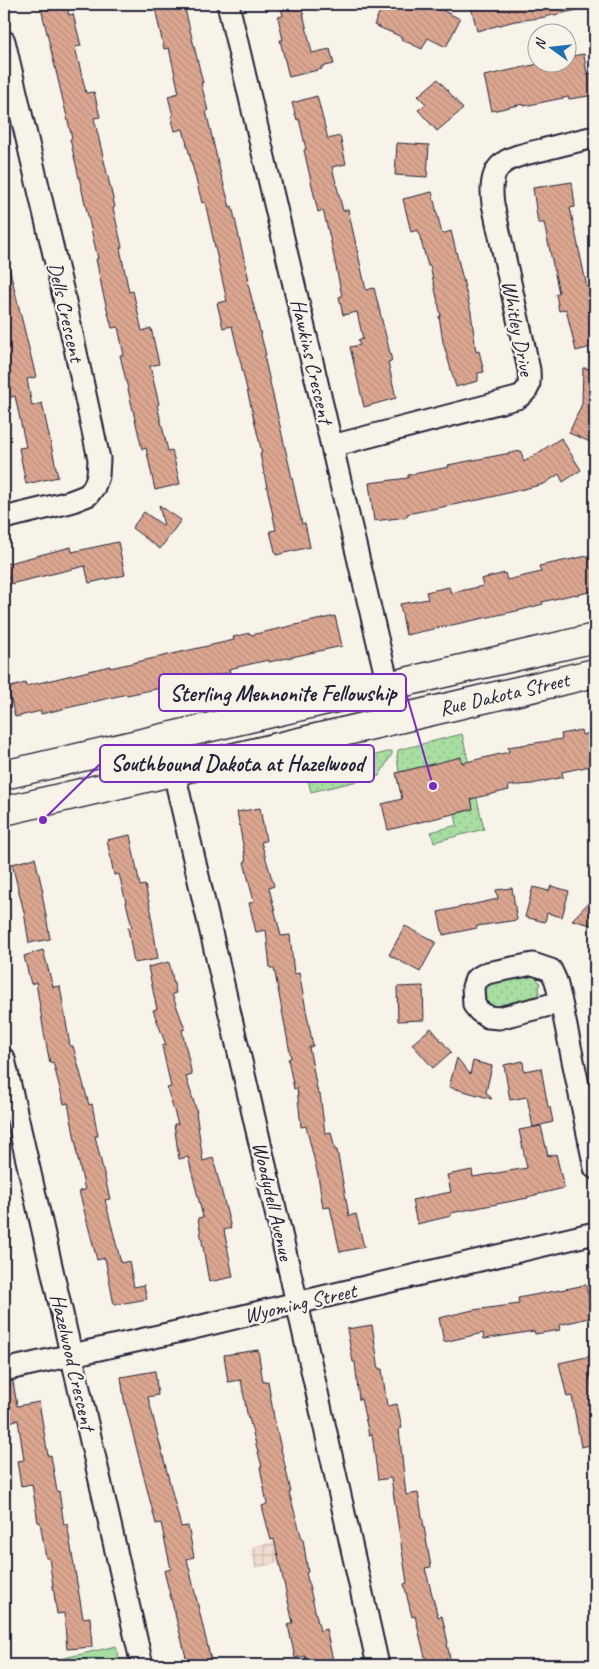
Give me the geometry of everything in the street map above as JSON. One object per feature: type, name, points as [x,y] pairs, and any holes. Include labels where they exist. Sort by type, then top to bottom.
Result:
[{"type":"main road","name":"Rue Dakota Street","points":[[4,775],[595,638]]},
{"type":"main road","name":"Rue Dakota Street","points":[[4,811],[595,673]]},
{"type":"street","name":"Hawkins Crescent","points":[[228,4],[396,719]]},
{"type":"street","name":"Dells Crescent","points":[[4,41],[64,297],[99,459],[98,476],[94,487],[88,495],[70,502],[4,518]]},
{"type":"street","name":"Whitley Drive","points":[[332,446],[517,398],[527,392],[530,381],[529,370],[490,187],[501,165],[513,156],[595,137]]},
{"type":"street","name":"Woodydell Avenue","points":[[166,738],[297,1303],[378,1665]]},
{"type":"street","points":[[561,1002],[595,1168]]},
{"type":"street","name":"Hazelwood Crescent","points":[[4,1059],[142,1665]]},
{"type":"street","name":"Wyoming Street","points":[[4,1370],[181,1331],[595,1233]]},
{"type":"shaded area","points":[[274,1542],[278,1563],[255,1568],[251,1547]]},
{"type":"green space","points":[[462,734],[484,829],[434,842],[431,832],[457,825],[455,814],[473,809],[461,758],[399,772],[398,750]]},
{"type":"green space","points":[[392,751],[379,776],[311,792],[306,772]]},
{"type":"green space","points":[[526,973],[534,975],[540,983],[539,993],[536,998],[494,1010],[485,1008],[479,989],[488,982]]},
{"type":"green space","points":[[116,1646],[121,1665],[34,1665]]},
{"type":"building","points":[[40,4],[66,4],[69,15],[73,14],[81,46],[75,47],[86,93],[94,92],[100,117],[94,118],[115,207],[113,208],[122,247],[120,248],[129,292],[133,291],[142,331],[151,328],[159,364],[150,366],[159,404],[157,405],[168,451],[172,450],[180,484],[155,490],[146,448],[142,449],[120,355],[124,355],[118,327],[112,328],[103,293],[96,259],[98,259],[70,139],[72,138]]},
{"type":"building","points":[[154,4],[183,4],[185,9],[203,83],[201,83],[208,111],[206,111],[219,167],[230,207],[232,206],[302,524],[305,523],[310,547],[276,555],[270,531],[276,530],[260,454],[262,453],[232,326],[223,328],[217,303],[227,301],[205,202],[202,203],[183,129],[175,131],[171,117],[173,116],[168,96],[179,93],[169,48],[164,49]]},
{"type":"building","points":[[280,4],[301,4],[312,53],[330,49],[334,64],[289,77],[280,40],[283,40],[278,17],[283,16]]},
{"type":"building","points":[[383,4],[430,4],[460,19],[446,47],[428,38],[422,49],[401,39],[402,37],[374,25]]},
{"type":"building","points":[[481,4],[576,4],[577,10],[515,21],[477,31],[471,6]]},
{"type":"building","points":[[584,54],[587,74],[595,73],[595,95],[569,99],[568,97],[492,111],[484,76],[526,67],[526,72],[576,72],[576,55]]},
{"type":"building","points":[[438,79],[463,109],[437,131],[418,110],[426,104],[418,96]]},
{"type":"building","points":[[317,96],[328,139],[340,136],[346,164],[332,167],[343,211],[348,209],[366,290],[374,288],[392,361],[388,362],[396,398],[364,407],[350,347],[360,345],[358,340],[363,339],[357,312],[343,315],[339,297],[342,296],[330,238],[323,210],[318,212],[299,119],[297,120],[292,103]]},
{"type":"building","points":[[397,143],[429,145],[427,177],[395,175]]},
{"type":"building","points":[[572,182],[575,207],[570,208],[587,287],[592,286],[595,301],[595,346],[576,351],[566,309],[559,311],[556,294],[559,293],[544,223],[538,223],[533,188]]},
{"type":"building","points":[[432,192],[442,234],[451,231],[471,312],[476,352],[479,351],[484,372],[478,373],[478,381],[456,387],[443,342],[439,316],[441,316],[430,266],[428,266],[418,230],[411,232],[403,199]]},
{"type":"building","points":[[4,267],[9,267],[36,377],[27,379],[32,406],[42,403],[58,477],[26,484],[19,448],[26,447],[15,396],[4,399]]},
{"type":"building","points":[[583,368],[595,369],[595,444],[569,433],[582,404]]},
{"type":"building","points":[[561,438],[581,470],[563,482],[559,474],[544,484],[483,499],[407,514],[407,517],[374,521],[369,483],[408,478],[408,475],[449,467],[448,465],[521,451],[524,462]]},
{"type":"building","points":[[159,505],[181,520],[160,549],[132,528],[144,512],[164,526]]},
{"type":"building","points":[[118,542],[125,575],[89,583],[85,566],[10,584],[5,564],[71,547],[72,552]]},
{"type":"building","points":[[592,555],[595,572],[595,591],[542,602],[543,604],[521,610],[406,635],[400,604],[428,599],[426,592],[449,587],[451,593],[483,586],[481,579],[505,573],[507,580],[541,572],[539,566]]},
{"type":"building","points":[[335,616],[342,646],[269,662],[268,660],[229,669],[230,672],[41,714],[41,711],[15,717],[8,688],[25,683],[26,686],[110,666],[110,668],[234,640],[233,637],[250,633],[251,635]]},
{"type":"building","points":[[581,730],[582,735],[595,732],[595,765],[562,772],[563,777],[532,784],[508,786],[509,790],[471,799],[473,809],[388,830],[382,804],[402,799],[396,773],[461,757],[462,763],[509,752],[508,747],[562,739],[561,734]]},
{"type":"building","points":[[260,808],[266,841],[261,842],[274,886],[269,888],[281,936],[290,935],[294,974],[299,973],[313,1046],[309,1047],[318,1094],[320,1094],[325,1133],[331,1132],[335,1150],[337,1150],[349,1216],[356,1214],[364,1247],[340,1252],[330,1207],[323,1208],[318,1175],[306,1126],[301,1127],[297,1088],[294,1089],[288,1059],[291,1058],[274,968],[270,968],[266,930],[256,932],[249,903],[254,902],[244,862],[246,861],[237,812]]},
{"type":"building","points":[[130,835],[140,886],[145,885],[152,915],[158,959],[134,963],[128,928],[132,927],[119,874],[114,875],[107,840]]},
{"type":"building","points":[[35,858],[43,892],[50,939],[29,943],[24,912],[12,864]]},
{"type":"building","points":[[551,886],[569,891],[562,917],[547,913],[545,922],[525,917],[533,887],[549,891]]},
{"type":"building","points":[[512,888],[517,920],[477,926],[477,928],[443,935],[438,912],[498,899],[496,890]]},
{"type":"building","points":[[595,896],[595,926],[572,920]]},
{"type":"building","points":[[405,926],[436,942],[420,972],[389,955]]},
{"type":"building","points":[[43,950],[53,987],[60,986],[70,1046],[73,1046],[89,1105],[92,1104],[98,1136],[95,1136],[110,1199],[105,1200],[121,1263],[129,1261],[134,1287],[144,1285],[147,1299],[114,1305],[105,1258],[97,1260],[79,1191],[85,1190],[68,1103],[64,1104],[53,1062],[50,1063],[36,982],[31,984],[24,956]]},
{"type":"building","points":[[169,962],[176,993],[172,994],[185,1029],[182,1030],[192,1075],[186,1077],[197,1112],[203,1161],[213,1158],[231,1228],[224,1230],[233,1277],[209,1282],[198,1218],[203,1217],[188,1157],[179,1159],[174,1124],[178,1124],[167,1088],[171,1087],[162,1046],[166,1045],[153,1010],[157,1009],[148,967]]},
{"type":"building","points":[[423,986],[424,1020],[398,1021],[397,987]]},
{"type":"building","points":[[431,1028],[451,1052],[433,1068],[412,1044]]},
{"type":"building","points":[[457,1058],[470,1074],[473,1061],[492,1066],[486,1092],[492,1099],[449,1087]]},
{"type":"building","points":[[523,1061],[524,1071],[541,1068],[548,1107],[550,1107],[553,1122],[533,1127],[527,1097],[510,1100],[504,1065]]},
{"type":"building","points":[[541,1126],[548,1156],[556,1154],[564,1188],[528,1198],[451,1213],[451,1216],[417,1224],[412,1200],[451,1192],[447,1175],[472,1170],[473,1177],[527,1168],[519,1130]]},
{"type":"building","points":[[586,1285],[593,1317],[559,1325],[560,1330],[535,1334],[534,1331],[484,1339],[483,1333],[444,1342],[439,1318],[473,1310],[519,1304],[518,1298]]},
{"type":"building","points":[[372,1325],[379,1369],[382,1369],[387,1406],[397,1404],[402,1428],[399,1429],[406,1495],[418,1493],[431,1567],[425,1568],[438,1617],[442,1616],[451,1665],[427,1665],[415,1616],[412,1617],[404,1584],[407,1583],[391,1478],[378,1480],[372,1434],[369,1435],[361,1399],[359,1400],[355,1362],[353,1362],[347,1329]]},
{"type":"building","points":[[258,1350],[263,1382],[268,1381],[274,1418],[291,1492],[289,1492],[303,1539],[308,1572],[306,1573],[320,1631],[326,1629],[334,1665],[308,1665],[305,1656],[295,1658],[288,1625],[293,1623],[274,1539],[271,1540],[262,1506],[267,1504],[260,1467],[262,1467],[248,1419],[241,1380],[228,1382],[224,1355]]},
{"type":"building","points":[[591,1356],[595,1374],[590,1375],[595,1401],[595,1444],[581,1447],[572,1396],[567,1397],[559,1363]]},
{"type":"building","points":[[155,1371],[158,1395],[148,1397],[181,1527],[188,1526],[194,1557],[187,1559],[212,1665],[188,1665],[164,1571],[171,1569],[161,1523],[156,1524],[124,1399],[121,1377]]},
{"type":"building","points":[[13,1381],[17,1406],[39,1402],[48,1456],[51,1455],[64,1525],[67,1524],[83,1618],[90,1617],[92,1647],[67,1649],[64,1613],[57,1614],[49,1558],[46,1558],[32,1484],[21,1486],[17,1461],[24,1460],[18,1420],[4,1423],[4,1382]]},
{"type":"place","name":"Sterling Mennonite Fellowship","points":[[433,786]]},
{"type":"place","name":"Southbound Dakota at Hazelwood","points":[[43,820]]}]
